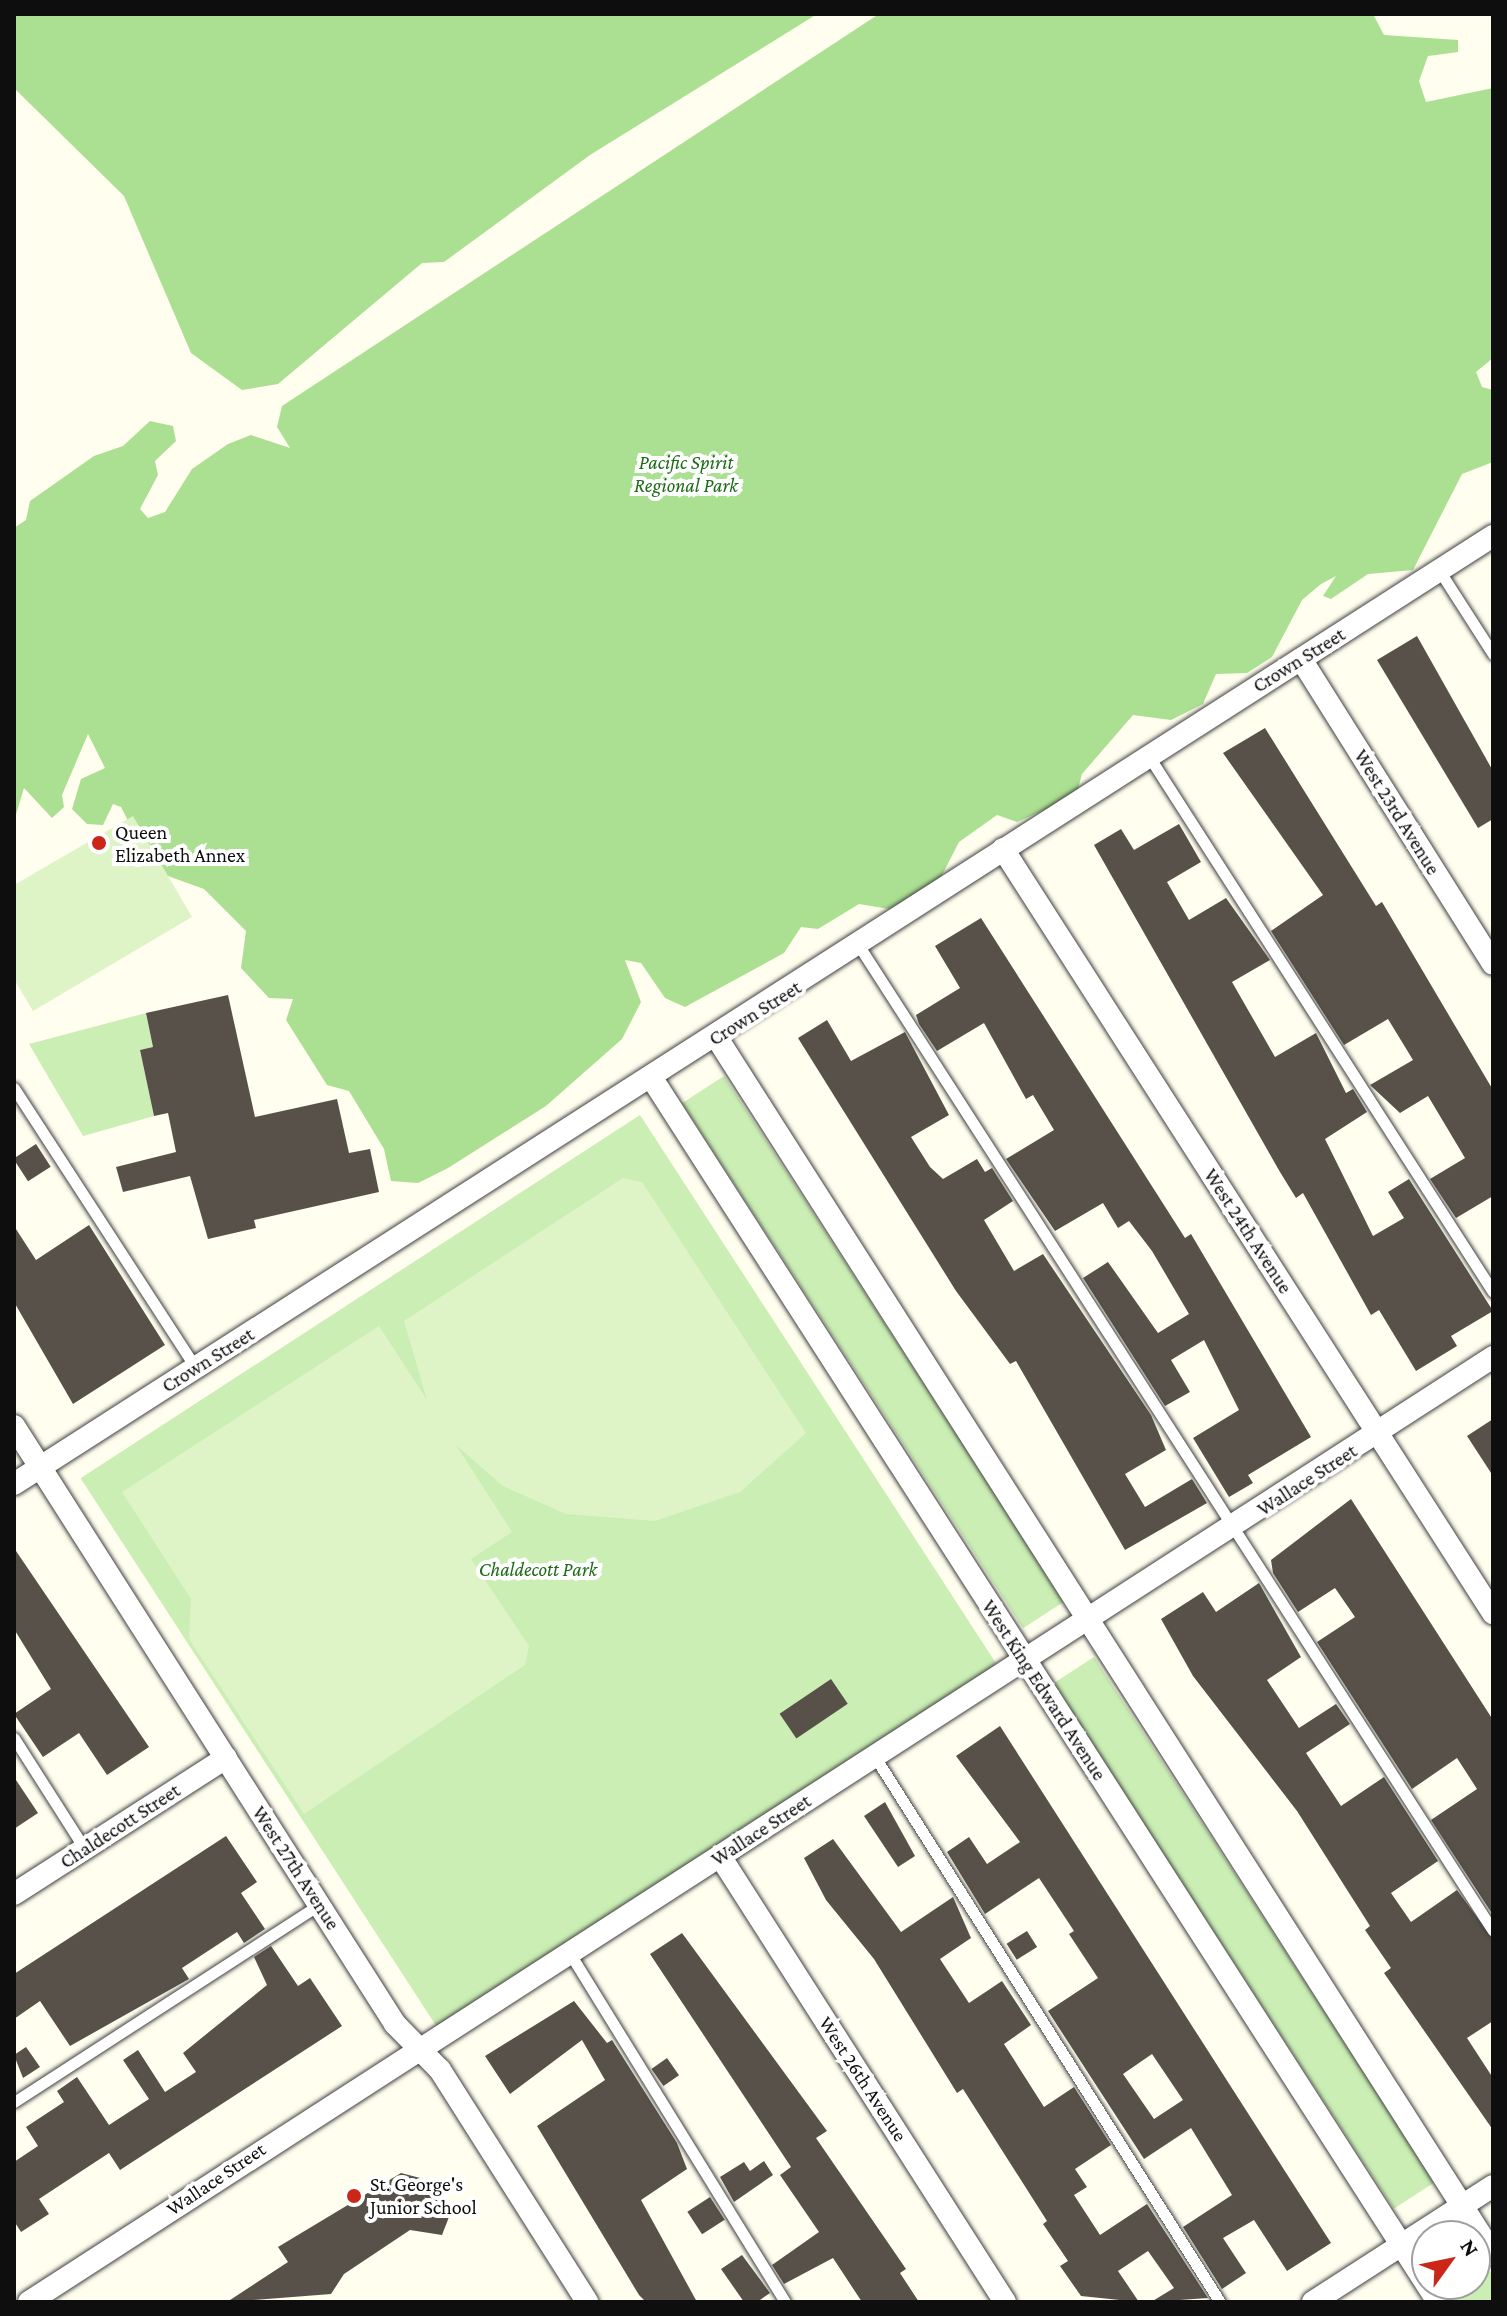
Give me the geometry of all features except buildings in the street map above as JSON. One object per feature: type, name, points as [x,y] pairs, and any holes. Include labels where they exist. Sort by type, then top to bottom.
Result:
[{"type":"street","name":"Crown Street","points":[[14,1484],[651,1077],[717,1038],[1148,755],[1493,536]]},
{"type":"street","name":"West 23rd Avenue","points":[[1301,659],[1493,964]]},
{"type":"street","name":"West 24th Avenue","points":[[1003,849],[1493,1613]]},
{"type":"street","points":[[717,1038],[1493,2254]]},
{"type":"street","name":"West King Edward Avenue","points":[[651,1077],[1438,2302]]},
{"type":"street","name":"Wallace Street","points":[[29,2302],[417,2048],[1233,1529],[1493,1357]]},
{"type":"street","name":"West 27th Avenue","points":[[14,1426],[320,1904],[417,2048],[440,2070],[587,2302]]},
{"type":"street","name":"Chaldecott Street","points":[[14,1894],[226,1758]]},
{"type":"street","name":"West 26th Avenue","points":[[720,1856],[1005,2302]]},
{"type":"street","points":[[1313,2302],[1493,2186]]},
{"type":"lane","points":[[1439,570],[1493,654]]},
{"type":"lane","points":[[1148,755],[1493,1292]]},
{"type":"lane","points":[[859,946],[1493,1931]]},
{"type":"lane","points":[[14,1088],[196,1368]]},
{"type":"lane","points":[[14,1738],[84,1848]]},
{"type":"lane","points":[[875,1757],[1220,2302]]},
{"type":"lane","points":[[14,2102],[320,1904]]},
{"type":"lane","points":[[569,1952],[785,2302]]},
{"type":"green space","points":[[14,14],[817,14],[590,155],[444,262],[422,263],[278,384],[242,390],[191,353],[124,196],[14,88]]},
{"type":"green space","name":"Pacific Spirit Regional Park","points":[[879,14],[1373,14],[1384,35],[1458,40],[1458,52],[1428,56],[1419,81],[1426,102],[1493,88],[1493,358],[1476,372],[1482,387],[1493,390],[1493,462],[1462,474],[1413,570],[1368,574],[1331,599],[1323,596],[1336,576],[1321,584],[1302,600],[1272,657],[1247,673],[1216,674],[1203,704],[1171,720],[1133,715],[1082,774],[1076,796],[1017,822],[997,815],[959,842],[937,885],[889,909],[859,904],[818,929],[801,927],[784,953],[685,1007],[665,998],[641,963],[625,960],[641,1002],[622,1039],[546,1106],[448,1168],[418,1183],[391,1181],[384,1149],[349,1091],[327,1085],[286,1020],[293,999],[269,998],[241,968],[246,931],[204,889],[154,871],[121,807],[113,804],[103,825],[87,824],[72,809],[81,779],[105,768],[88,734],[62,795],[64,807],[52,818],[24,788],[14,821],[14,528],[26,520],[30,501],[94,456],[123,446],[150,421],[173,426],[176,441],[155,461],[158,475],[140,509],[148,518],[165,512],[192,469],[228,444],[251,435],[290,448],[277,427],[282,406]]},
{"type":"green space","points":[[133,816],[192,917],[33,1011],[14,979],[14,885]]},
{"type":"green space","points":[[146,1013],[153,1047],[140,1050],[154,1116],[83,1136],[29,1044]]},
{"type":"green space","points":[[724,1076],[1065,1601],[1023,1628],[682,1103]]},
{"type":"green space","name":"Chaldecott Park","points":[[640,1115],[997,1665],[438,2028],[81,1478]]},
{"type":"green space","points":[[623,1178],[642,1182],[806,1433],[740,1492],[655,1521],[566,1514],[503,1486],[456,1445],[512,1532],[471,1559],[529,1646],[525,1665],[304,1814],[189,1639],[191,1599],[122,1492],[379,1326],[427,1400],[404,1321]]},
{"type":"green space","points":[[1094,1657],[1435,2182],[1394,2209],[1053,1684]]},
{"type":"green space","points":[[1491,2273],[1493,2302],[1451,2302],[1491,2300]]},
{"type":"place","name":"Queen Elizabeth Annex","points":[[99,843]]},
{"type":"place","name":"St. George's Junior School","points":[[354,2196]]}]
